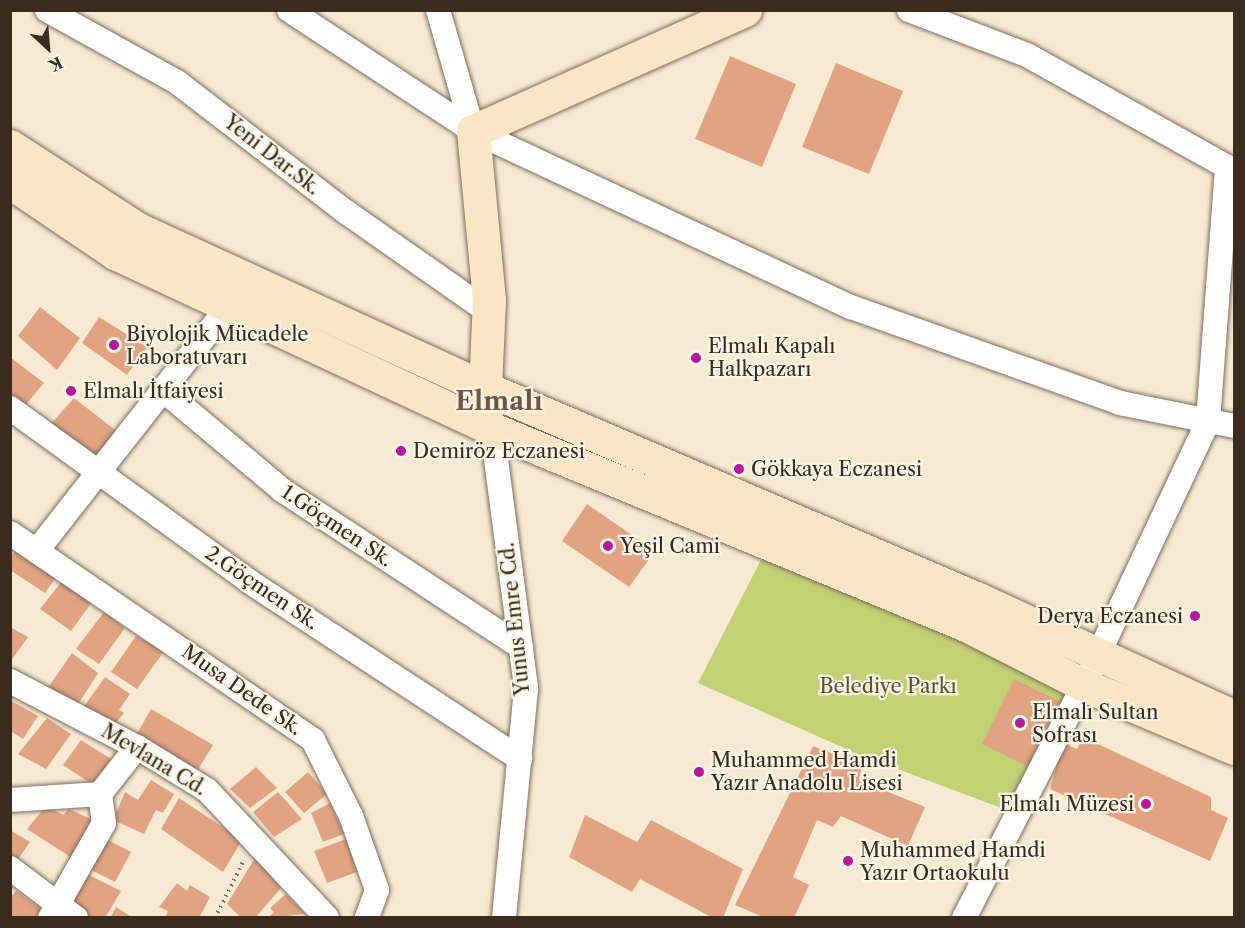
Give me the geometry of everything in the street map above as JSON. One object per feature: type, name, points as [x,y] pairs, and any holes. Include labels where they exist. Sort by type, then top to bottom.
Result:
[{"type":"main road","points":[[492,429],[485,388],[489,312],[473,131],[746,10]]},
{"type":"main road","points":[[10,146],[138,229],[485,388],[1099,654],[1234,717]]},
{"type":"main road","points":[[10,182],[115,254],[492,429],[966,625],[1084,685],[1234,748]]},
{"type":"street","name":"Yeni Dar.Sk.","points":[[47,10],[177,82],[346,212],[489,312]]},
{"type":"street","points":[[289,10],[473,131],[851,307],[1120,403],[1234,426]]},
{"type":"street","points":[[438,10],[473,131]]},
{"type":"street","points":[[909,10],[1027,55],[1232,168],[1208,421],[1084,685],[964,918]]},
{"type":"street","points":[[39,548],[249,280]]},
{"type":"street","name":"1.Göçmen Sk.","points":[[163,390],[282,490],[521,647]]},
{"type":"street","name":"2.Göçmen Sk.","points":[[10,408],[97,474],[250,582],[520,759]]},
{"type":"street","name":"Yunus Emre Cd.","points":[[492,429],[526,689],[504,918]]},
{"type":"street","name":"Musa Dede Sk.","points":[[10,532],[39,548],[313,740],[351,816],[377,890],[367,918]]},
{"type":"street","name":"Mevlana Cd.","points":[[10,681],[137,747],[207,790],[327,918]]},
{"type":"street","points":[[10,868],[62,913],[104,823],[100,794],[137,747]]},
{"type":"street","points":[[10,800],[100,794]]},
{"type":"path","points":[[215,918],[255,840]]},
{"type":"green space","name":"Belediye Parkı","points":[[763,556],[937,624],[1075,690],[1012,812],[860,755],[698,683]]},
{"type":"building","points":[[730,56],[796,84],[762,167],[695,139]]},
{"type":"building","points":[[836,63],[903,91],[869,174],[802,147]]},
{"type":"building","points":[[40,307],[80,338],[57,370],[18,336]]},
{"type":"building","name":"Biyolojik Mücadele Laboratuvarı","points":[[99,317],[147,347],[127,375],[82,343]]},
{"type":"building","points":[[10,357],[44,383],[24,407],[10,397]]},
{"type":"building","points":[[74,398],[119,433],[95,463],[48,427]]},
{"type":"building","name":"Yeşil Cami","points":[[587,504],[655,551],[629,587],[562,541]]},
{"type":"building","points":[[17,549],[57,576],[45,593],[10,570],[10,558]]},
{"type":"building","points":[[62,581],[92,602],[71,631],[40,609]]},
{"type":"building","points":[[104,612],[125,628],[99,664],[76,649]]},
{"type":"building","points":[[10,627],[28,637],[10,662]]},
{"type":"building","points":[[136,636],[164,651],[137,689],[111,672]]},
{"type":"building","points":[[72,653],[98,673],[77,706],[47,689]]},
{"type":"building","points":[[105,677],[130,694],[119,710],[124,713],[112,727],[82,709]]},
{"type":"building","points":[[1014,679],[1059,701],[1027,766],[982,744]]},
{"type":"building","points":[[10,700],[38,716],[23,739],[10,731]]},
{"type":"building","points":[[151,709],[213,745],[196,773],[134,739]]},
{"type":"building","points":[[47,718],[71,734],[46,769],[18,754]]},
{"type":"building","name":"Elmalı Müzesi","points":[[1083,737],[1211,797],[1211,810],[1228,818],[1210,861],[1050,789],[1063,743],[1077,749]]},
{"type":"building","points":[[81,740],[111,759],[93,785],[63,765]]},
{"type":"building","name":"Muhammed Hamdi Yazır Ortaokulu","points":[[813,746],[862,765],[859,780],[925,807],[908,846],[841,816],[833,827],[817,820],[793,877],[809,885],[794,918],[765,918],[735,905]]},
{"type":"building","points":[[256,767],[277,788],[250,808],[230,789]]},
{"type":"building","points":[[308,772],[327,794],[304,813],[285,792]]},
{"type":"building","points":[[151,780],[174,794],[163,813],[156,810],[144,834],[113,820],[125,792],[138,800]]},
{"type":"building","points":[[278,792],[302,819],[274,837],[253,812]]},
{"type":"building","points":[[179,798],[242,840],[223,872],[161,829]]},
{"type":"building","points":[[330,803],[344,834],[323,842],[311,813]]},
{"type":"building","points":[[46,806],[63,815],[69,809],[91,819],[75,860],[27,829]]},
{"type":"building","name":"Muhammed Hamdi Yazır Anadolu Lisesi","points":[[585,815],[637,842],[651,820],[743,869],[723,918],[713,918],[640,879],[632,892],[569,857]]},
{"type":"building","points":[[10,830],[30,842],[14,865],[10,862]]},
{"type":"building","points":[[106,839],[131,852],[115,882],[87,868]]},
{"type":"building","points":[[346,839],[357,872],[327,883],[314,851]]},
{"type":"building","points":[[255,858],[281,888],[255,918],[241,918],[227,904]]},
{"type":"building","points":[[83,872],[121,891],[105,918],[85,918],[65,902]]},
{"type":"building","points":[[177,883],[187,891],[190,885],[210,897],[199,918],[165,918],[168,911],[159,907]]},
{"type":"building","points":[[16,891],[43,910],[38,918],[10,918],[10,898]]},
{"type":"building","points":[[286,894],[305,914],[268,918],[274,912],[270,908]]},
{"type":"building","points":[[116,907],[133,918],[110,918]]},
{"type":"place","name":"Biyolojik Mücadele Laboratuvarı","points":[[114,345]]},
{"type":"place","name":"Elmalı Kapalı Halkpazarı","points":[[696,358]]},
{"type":"place","name":"Elmalı İtfaiyesi","points":[[71,391]]},
{"type":"place","name":"Demiröz Eczanesi","points":[[401,451]]},
{"type":"place","name":"Gökkaya Eczanesi","points":[[739,469]]},
{"type":"place","name":"Yeşil Cami","points":[[608,546]]},
{"type":"place","name":"Derya Eczanesi","points":[[1195,616]]},
{"type":"place","name":"Elmalı Sultan Sofrası","points":[[1020,723]]},
{"type":"place","name":"Muhammed Hamdi Yazır Anadolu Lisesi","points":[[699,772]]},
{"type":"place","name":"Elmalı Müzesi","points":[[1146,804]]},
{"type":"place","name":"Muhammed Hamdi Yazır Ortaokulu","points":[[848,861]]},
{"type":"district","name":"Elmalı","points":[[499,402]]}]
